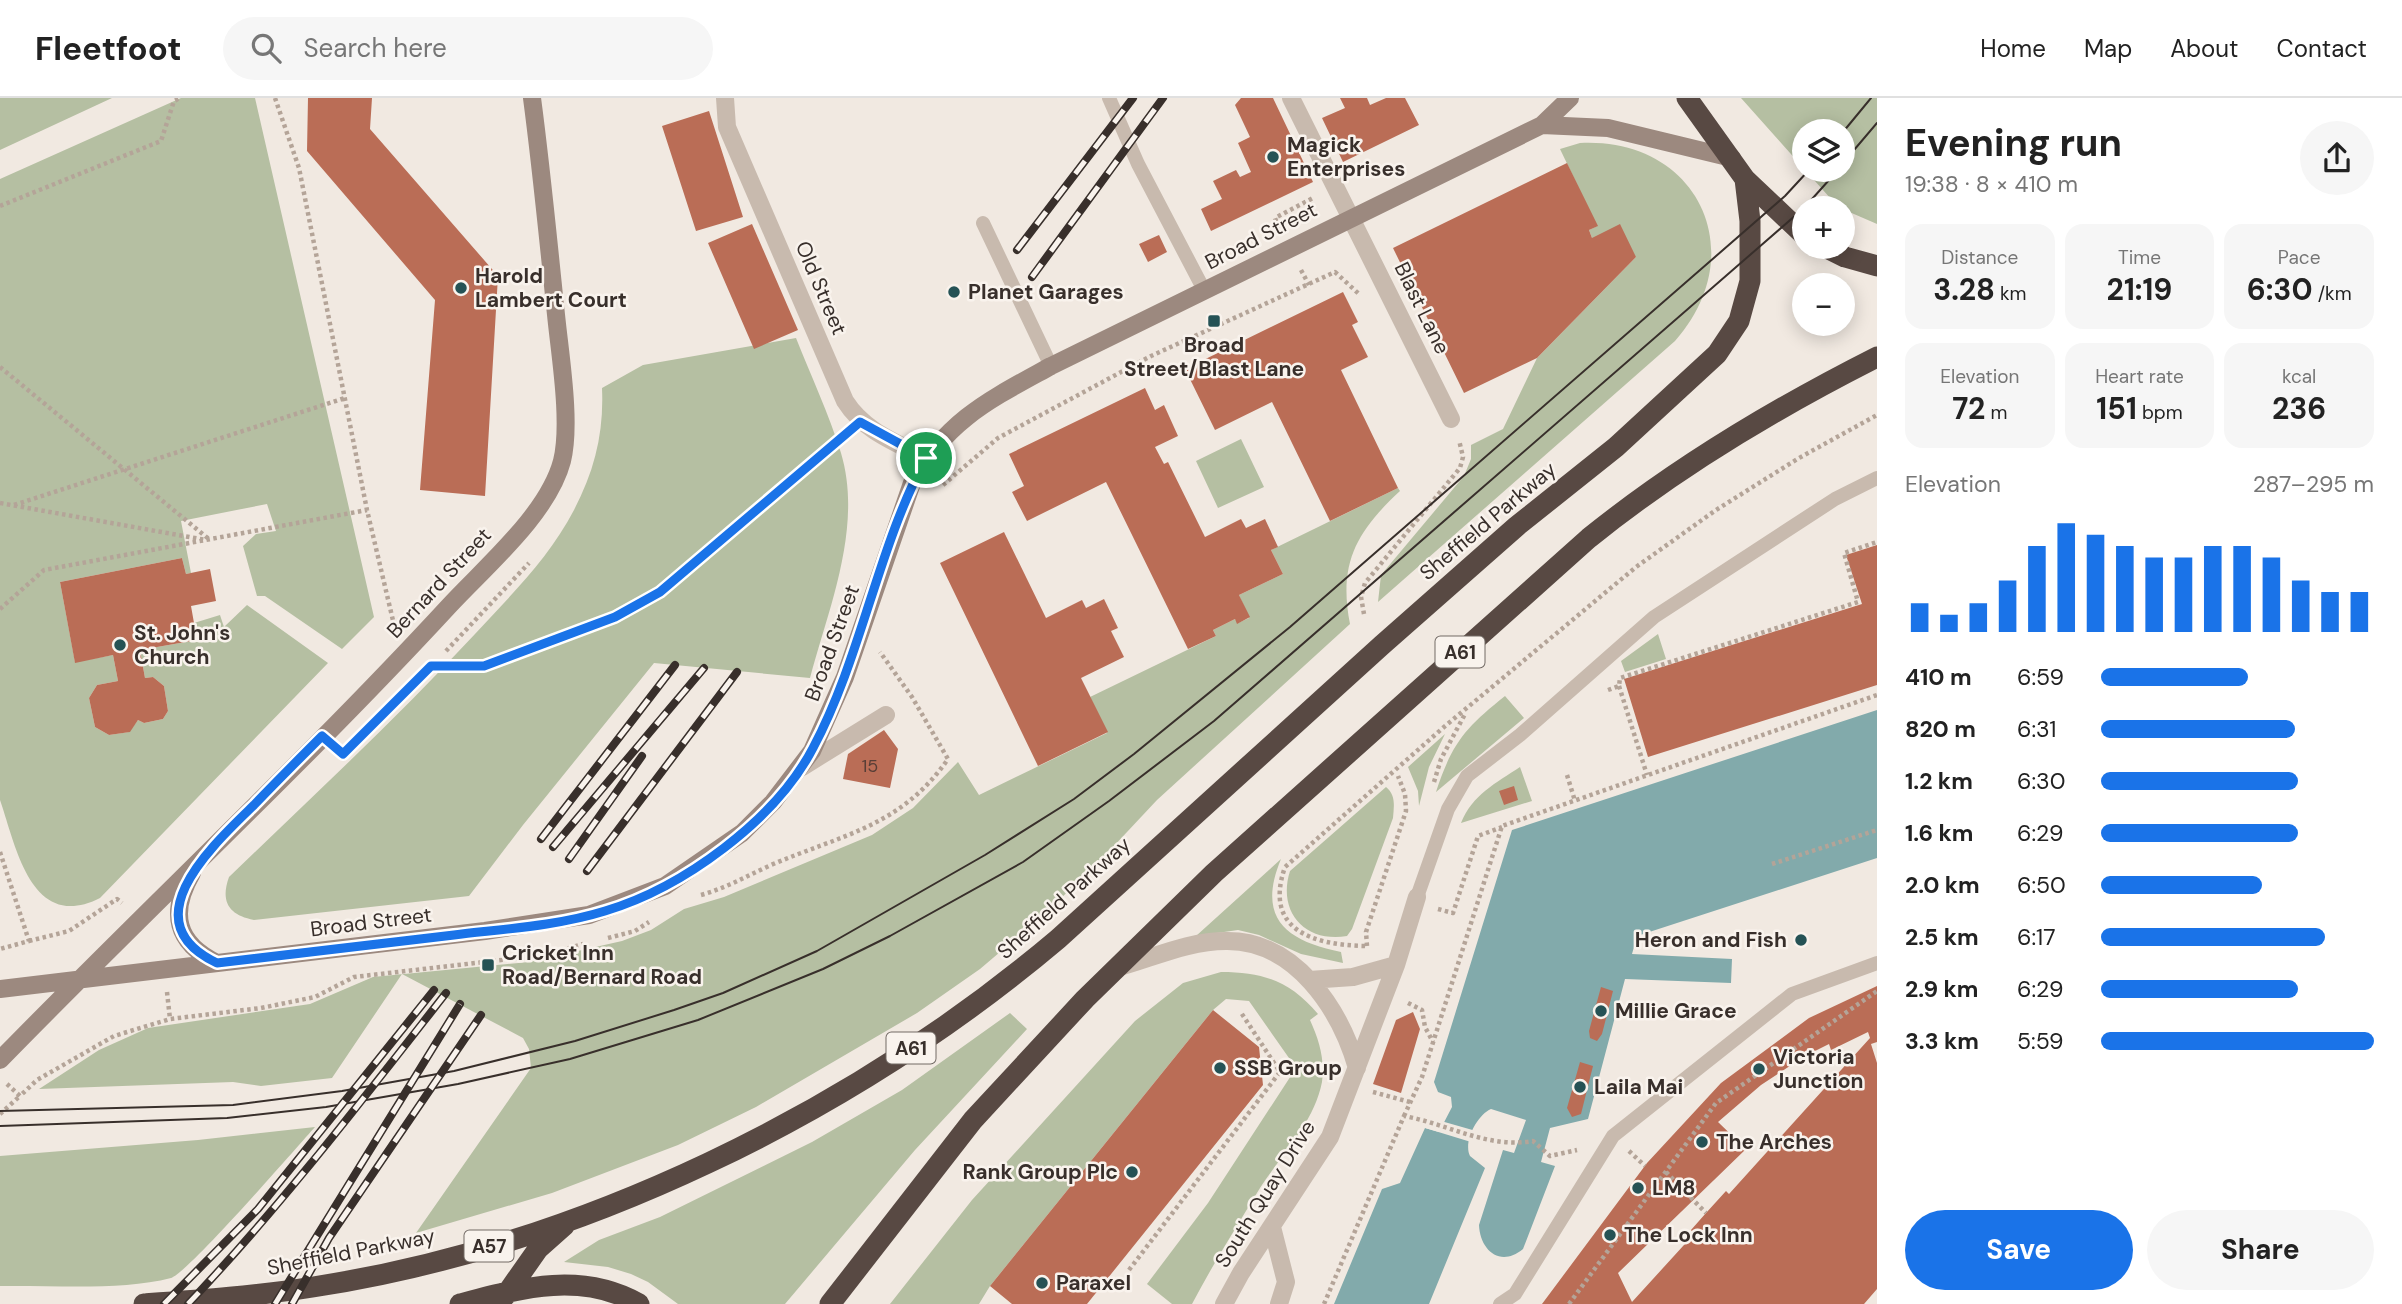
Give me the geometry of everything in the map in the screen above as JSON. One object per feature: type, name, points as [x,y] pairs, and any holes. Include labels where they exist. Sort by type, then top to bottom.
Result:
[{"type":"highway","name":"A61","points":[[1688,98],[1702,123],[1732,158],[1745,179],[1792,223]]},
{"type":"highway","name":"Sheffield Parkway","points":[[144,1304],[278,1292],[394,1271],[486,1247],[582,1215],[679,1175],[789,1120],[943,1028],[1009,980],[1517,526],[1616,447],[1717,354],[1746,304],[1751,247],[1745,179]]},
{"type":"highway","points":[[1852,259],[1877,266]]},
{"type":"highway","name":"A61","points":[[837,1299],[973,1120],[1116,968],[1223,864],[1589,537],[1633,502],[1782,409],[1877,357]]},
{"type":"highway","name":"A61","points":[[504,1297],[538,1249],[566,1224],[582,1215]]},
{"type":"highway","points":[[460,1304],[582,1284],[626,1297],[639,1304]]},
{"type":"street","name":"Bernard Street","points":[[0,1060],[75,981],[401,656],[529,520],[547,492],[562,461],[565,440],[562,378],[532,98]]},
{"type":"street","name":"Old Street","points":[[725,98],[727,127],[845,401],[860,422],[926,458]]},
{"type":"street","name":"Blast Lane","points":[[1291,98],[1451,419]]},
{"type":"street","name":"Broad Street","points":[[0,989],[485,931],[606,911],[665,886],[725,846],[758,817],[802,767],[845,677],[912,483],[926,458],[974,409],[1051,366],[1542,125],[1570,98]]},
{"type":"street","name":"Broad Street","points":[[1542,125],[1608,128],[1732,158]]},
{"type":"street","points":[[802,767],[886,715]]},
{"type":"street","points":[[201,858],[185,885],[180,905],[180,926],[186,942],[196,953],[217,963]]},
{"type":"street","name":"South Quay Drive","points":[[1224,1304],[1330,1136],[1396,965],[1417,900]]},
{"type":"street","points":[[1116,968],[1206,942],[1245,942],[1281,958],[1323,994],[1337,1017],[1357,1068]]},
{"type":"street","points":[[1309,980],[1353,977],[1396,965]]},
{"type":"street","points":[[1272,1227],[1286,1282],[1279,1304]]},
{"type":"lane","points":[[1109,98],[1138,164],[1204,290]]},
{"type":"lane","points":[[983,223],[1051,366]]},
{"type":"lane","points":[[1417,900],[1448,809],[1466,776],[1520,735],[1654,617],[1835,499],[1877,478]]},
{"type":"lane","points":[[1500,1304],[1515,1294],[1613,1136],[1792,994],[1877,963]]},
{"type":"path","points":[[0,205],[161,141],[172,100],[180,98]]},
{"type":"path","points":[[275,98],[299,168],[367,510],[401,656]]},
{"type":"path","points":[[942,486],[998,438],[1151,356],[1335,272],[1360,295]]},
{"type":"path","points":[[0,367],[127,469],[211,541]]},
{"type":"path","points":[[14,505],[345,398]]},
{"type":"path","points":[[1398,776],[1405,794],[1406,811],[1366,932],[1367,946],[1324,943],[1296,930],[1282,915],[1280,891],[1285,867],[1296,856],[1588,605],[1677,535],[1799,458],[1877,415]]},
{"type":"path","points":[[1364,614],[1361,597],[1365,583],[1460,468],[1463,457],[1451,419]]},
{"type":"path","points":[[421,676],[431,666],[484,666],[615,617],[640,604],[660,592],[860,422]]},
{"type":"path","points":[[0,503],[211,541]]},
{"type":"path","points":[[0,609],[44,570],[367,510]]},
{"type":"path","points":[[1647,775],[1619,686],[1620,678],[1858,602],[1844,553],[1877,542]]},
{"type":"path","points":[[699,895],[723,889],[772,865],[833,843],[884,820],[904,808],[932,782],[948,759],[912,696],[879,650]]},
{"type":"path","points":[[1601,692],[1619,686]]},
{"type":"path","points":[[1417,900],[1452,913],[1478,836],[1877,695]]},
{"type":"path","points":[[1567,775],[1575,801]]},
{"type":"path","points":[[1324,1304],[1433,1042],[1502,826]]},
{"type":"path","points":[[1772,864],[1877,830]]},
{"type":"path","points":[[0,852],[29,941],[0,949]]},
{"type":"path","points":[[0,1114],[37,1080],[114,1036],[170,1019],[261,1009],[315,997],[354,977],[545,954],[635,931],[656,918]]},
{"type":"path","points":[[1569,1304],[1716,1103],[1877,991]]},
{"type":"path","points":[[1422,1010],[1425,1027],[1433,1042]]},
{"type":"path","points":[[1129,1270],[1280,1072],[1240,1011]]},
{"type":"path","points":[[0,1079],[20,1096]]},
{"type":"path","points":[[1404,1116],[1471,1136],[1513,1144],[1533,1141],[1550,1156]]},
{"type":"path","points":[[1666,1172],[1706,1213]]},
{"type":"green space","points":[[0,98],[112,98],[0,150]]},
{"type":"green space","points":[[181,98],[255,98],[374,617],[342,649],[265,596],[257,596],[243,546],[256,534],[276,531],[267,504],[181,521],[191,573],[186,574],[182,558],[60,582],[75,662],[113,655],[118,681],[97,685],[89,698],[95,727],[109,735],[129,732],[138,720],[144,723],[163,719],[168,711],[164,686],[153,677],[145,678],[140,650],[197,640],[194,623],[220,615],[224,627],[247,605],[328,663],[100,898],[77,906],[58,904],[42,895],[30,879],[20,860],[0,800],[0,179]]},
{"type":"green space","points":[[1741,98],[1877,98],[1877,224],[1855,214],[1855,196],[1828,196],[1816,182],[1855,182],[1855,119],[1792,119],[1792,155]]},
{"type":"green space","points":[[1580,143],[1621,146],[1656,159],[1682,180],[1701,207],[1710,238],[1710,272],[1698,307],[1675,341],[1378,602],[1381,575],[1464,476],[1471,459],[1471,445],[1503,429],[1537,358],[1636,257],[1592,238],[1589,230],[1597,226],[1560,149]]},
{"type":"green space","points":[[796,338],[841,453],[847,481],[846,538],[841,567],[810,678],[654,663],[469,896],[254,920],[233,911],[226,900],[229,877],[445,665],[516,590],[553,544],[574,510],[593,465],[600,435],[602,388],[643,365]]},
{"type":"green space","points":[[1241,439],[1264,487],[1218,508],[1196,461]]},
{"type":"green space","points":[[1398,488],[1400,491],[1372,520],[1354,550],[1347,583],[1350,624],[1157,800],[1097,864],[1039,919],[980,969],[917,1013],[756,1107],[678,1145],[552,1193],[416,1233],[531,1068],[529,1049],[523,1038],[402,974],[529,962],[622,941],[651,930],[684,909],[724,897],[872,835],[913,808],[958,762],[979,795],[1107,733],[1090,697],[1216,636],[1213,630],[1235,619],[1238,623],[1249,618],[1239,595],[1283,574],[1271,550]]},
{"type":"green space","points":[[1658,634],[1666,659],[1625,672],[1621,661]]},
{"type":"green space","points":[[1505,696],[1524,718],[1436,792],[1454,749],[1470,728]]},
{"type":"green space","points":[[1445,734],[1429,767],[1419,806],[1418,791],[1408,767]]},
{"type":"green space","points":[[1520,767],[1532,801],[1461,823],[1478,797]]},
{"type":"green space","points":[[1386,787],[1393,797],[1393,818],[1352,929],[1347,936],[1332,937],[1307,929],[1291,911],[1287,886],[1290,871]]},
{"type":"green space","points":[[1281,859],[1272,897],[1281,924],[1305,941],[1341,952],[1343,963],[1301,954],[1259,935],[1238,930],[1196,936]]},
{"type":"green space","points":[[1221,972],[1250,974],[1275,981],[1308,1003],[1318,1014],[1310,1020],[1323,1065],[1322,1082],[1305,1125],[1260,1188],[1192,1304],[1172,1304],[1147,1284],[1208,1203],[1296,1068],[1249,1001],[1226,999],[1213,1010],[990,1286],[979,1304],[890,1304],[972,1200],[1135,1021],[1183,983]]},
{"type":"green space","points":[[402,974],[332,1078],[261,1086],[233,1082],[39,1089],[99,1050],[148,1028],[310,1004],[373,977]]},
{"type":"green space","points":[[1010,1013],[1027,1029],[915,1150],[785,1304],[678,1304],[648,1282],[631,1274],[608,1267],[564,1262],[599,1240],[660,1217],[812,1142],[902,1090]]},
{"type":"green space","points":[[315,1127],[219,1234],[171,1278],[131,1285],[0,1286],[0,1156],[198,1140]]},
{"type":"water","points":[[1877,710],[1877,858],[1637,936],[1632,954],[1732,959],[1731,983],[1625,979],[1588,1119],[1550,1128],[1541,1162],[1555,1166],[1523,1249],[1507,1257],[1493,1254],[1487,1249],[1480,1234],[1479,1225],[1503,1150],[1514,1153],[1526,1120],[1491,1109],[1476,1123],[1468,1144],[1470,1156],[1485,1168],[1429,1304],[1334,1304],[1382,1189],[1400,1183],[1425,1128],[1439,1132],[1452,1107],[1451,1097],[1438,1092],[1434,1082],[1512,830]]},
{"type":"pier","points":[[1441,1121],[1476,1131],[1471,1142],[1422,1127],[1426,1124],[1437,1128]]},
{"type":"building","name":"Harold Lambert Court","points":[[308,98],[372,98],[370,129],[498,276],[485,496],[420,490],[435,300],[307,151]]},
{"type":"building","points":[[1241,98],[1273,98],[1313,182],[1211,231],[1201,209],[1222,199],[1213,181],[1236,170],[1240,177],[1251,172],[1238,143],[1250,137],[1235,105]]},
{"type":"building","points":[[1340,98],[1367,98],[1370,105],[1386,98],[1405,98],[1419,125],[1343,162],[1322,118],[1345,108]]},
{"type":"building","points":[[709,111],[743,217],[696,231],[662,126]]},
{"type":"building","points":[[1567,163],[1598,226],[1589,230],[1592,238],[1620,224],[1636,257],[1537,358],[1464,393],[1393,248]]},
{"type":"building","points":[[752,224],[798,330],[754,349],[708,243]]},
{"type":"building","points":[[1159,235],[1167,252],[1148,262],[1139,244]]},
{"type":"building","points":[[1343,292],[1358,322],[1352,325],[1368,357],[1341,370],[1398,488],[1330,521],[1272,402],[1215,430],[1185,369]]},
{"type":"building","points":[[1145,388],[1155,410],[1164,405],[1178,436],[1155,447],[1164,464],[1168,462],[1205,537],[1241,519],[1246,528],[1265,519],[1278,547],[1271,550],[1283,574],[1239,595],[1250,617],[1237,624],[1235,619],[1213,630],[1216,636],[1188,649],[1106,482],[1027,521],[1012,492],[1024,486],[1009,454]]},
{"type":"building","points":[[1004,532],[1046,618],[1082,600],[1086,608],[1104,599],[1118,628],[1111,631],[1124,657],[1081,678],[1108,732],[1038,766],[940,563]]},
{"type":"building","points":[[1877,545],[1877,685],[1648,757],[1624,679],[1862,604],[1846,555]]},
{"type":"building","name":"St. John's Church","points":[[182,558],[186,574],[210,569],[216,601],[191,606],[197,640],[140,650],[145,678],[153,677],[164,686],[168,711],[163,719],[144,723],[138,720],[130,732],[109,735],[95,727],[89,698],[97,685],[118,681],[113,655],[75,663],[60,582]]},
{"type":"building","points":[[884,730],[898,749],[890,788],[843,779],[848,754]]},
{"type":"building","points":[[1514,786],[1518,800],[1504,805],[1499,791]]},
{"type":"building","points":[[1877,986],[1877,1042],[1871,1044],[1877,1063],[1877,1289],[1864,1304],[1542,1304],[1647,1163],[1721,1083],[1809,1018]],"holes":[[[1868,1032],[1870,1038],[1729,1194],[1726,1191],[1706,1213],[1691,1230],[1694,1234],[1632,1302],[1618,1273],[1746,1149],[1718,1122],[1761,1085],[1805,1056],[1829,1044],[1831,1050]]]},
{"type":"building","name":"Millie Grace","points":[[1601,987],[1613,991],[1602,1034],[1597,1041],[1590,1038],[1589,1031]]},
{"type":"building","points":[[1213,1010],[1259,1047],[1263,1085],[1087,1304],[1012,1304],[990,1286]]},
{"type":"building","points":[[1413,1012],[1420,1029],[1401,1093],[1373,1084],[1396,1020]]},
{"type":"building","name":"Laila Mai","points":[[1580,1062],[1593,1066],[1581,1114],[1572,1117],[1567,1108]]},
{"type":"tram line","points":[[1854,119],[1871,98]]},
{"type":"tram line","points":[[1855,149],[1877,123]]},
{"type":"tram line","points":[[0,1111],[233,1105],[342,1091],[454,1071],[575,1041],[674,1010],[723,993],[817,951],[985,855],[1074,799],[1134,754],[1290,627],[1798,182]]},
{"type":"tram line","points":[[1815,196],[1827,182]]},
{"type":"tram line","points":[[0,1126],[227,1118],[326,1107],[458,1084],[570,1059],[698,1020],[823,969],[890,936],[1023,862],[1214,721],[1792,218]]},
{"type":"railway","points":[[1017,250],[1133,98]]},
{"type":"railway","points":[[1032,277],[1163,98]]},
{"type":"railway","points":[[541,839],[675,665]]},
{"type":"railway","points":[[553,847],[704,668]]},
{"type":"railway","points":[[587,871],[737,672]]},
{"type":"railway","points":[[569,859],[642,756]]},
{"type":"railway","points":[[164,1304],[258,1209],[434,990]]},
{"type":"railway","points":[[188,1304],[289,1190],[446,993]]},
{"type":"railway","points":[[275,1304],[460,1004]]},
{"type":"railway","points":[[292,1304],[329,1238],[481,1015]]},
{"type":"place","name":"Magick Enterprises","points":[[1273,157]]},
{"type":"place","name":"Harold Lambert Court","points":[[461,288]]},
{"type":"place","name":"Planet Garages","points":[[954,292]]},
{"type":"place","name":"Broad Street/Blast Lane","points":[[1214,321]]},
{"type":"place","name":"St. John's Church","points":[[120,645]]},
{"type":"place","name":"Heron and Fish","points":[[1801,940]]},
{"type":"place","name":"Cricket Inn Road/Bernard Road","points":[[488,965]]},
{"type":"place","name":"Millie Grace","points":[[1601,1011]]},
{"type":"place","name":"SSB Group","points":[[1220,1068]]},
{"type":"place","name":"Victoria Junction","points":[[1759,1069]]},
{"type":"place","name":"Laila Mai","points":[[1580,1087]]},
{"type":"place","name":"The Arches","points":[[1702,1142]]},
{"type":"place","name":"Rank Group Plc","points":[[1132,1172]]},
{"type":"place","name":"LM8","points":[[1638,1188]]},
{"type":"place","name":"The Lock Inn","points":[[1610,1235]]},
{"type":"place","name":"Paraxel","points":[[1042,1283]]},
{"type":"route","points":[[860,422],[926,458],[912,483],[860,637],[831,712],[812,751],[773,802],[742,833],[665,886],[625,904],[589,915],[485,931],[217,963],[196,953],[186,942],[180,926],[180,905],[185,885],[201,858],[322,736],[343,754],[431,666],[484,666],[615,617],[640,604],[660,592],[860,422]]}]
